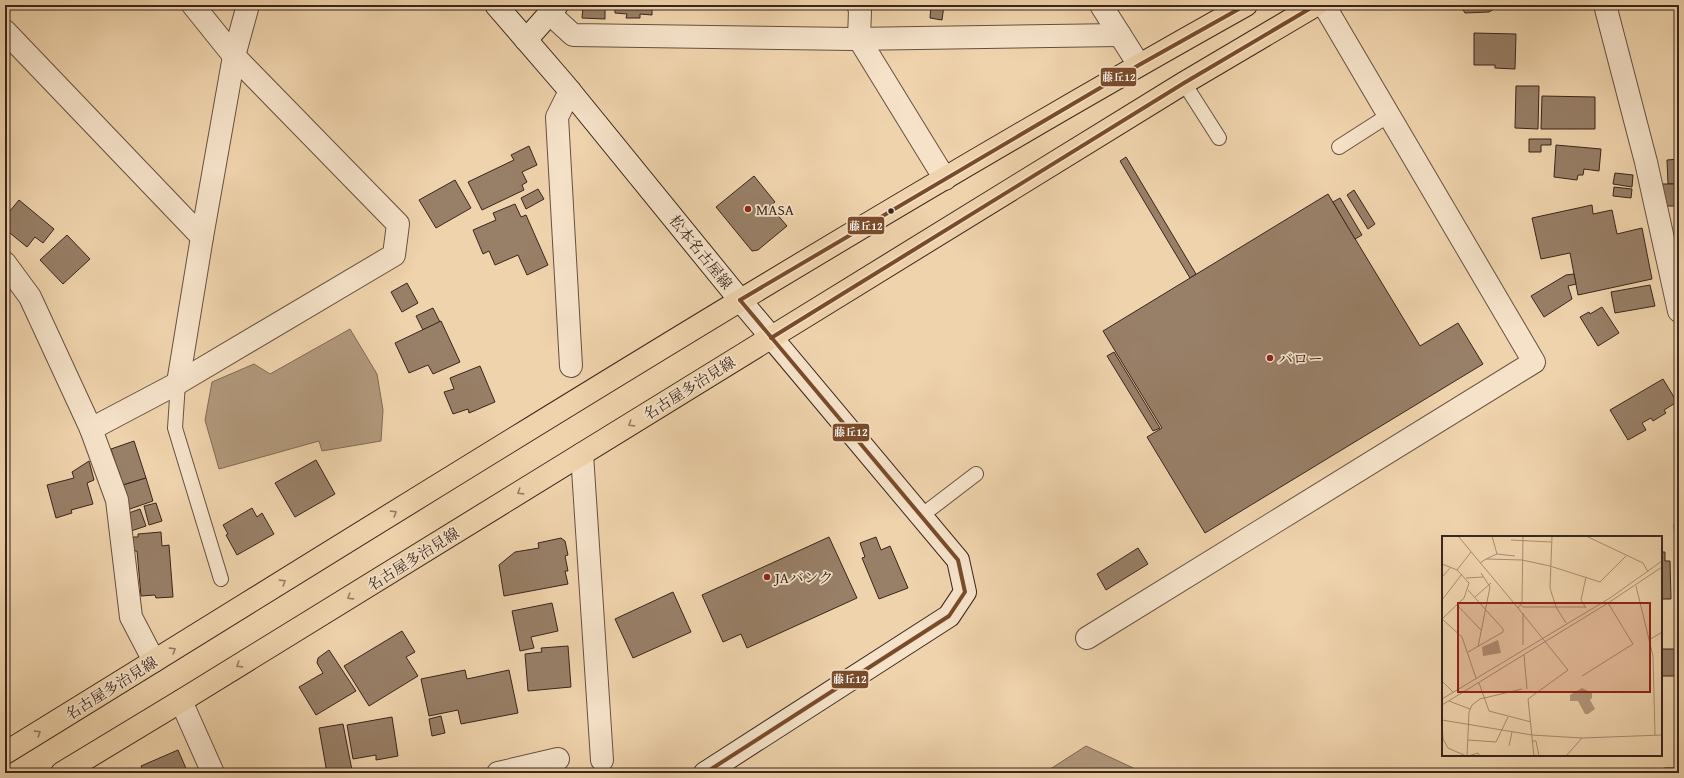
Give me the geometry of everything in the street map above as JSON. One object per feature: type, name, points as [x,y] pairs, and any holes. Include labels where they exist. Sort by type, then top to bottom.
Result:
[{"type":"main road","name":"名古屋多治見線","points":[[5,753],[740,300],[1139,65],[1246,5]]},
{"type":"main road","name":"名古屋多治見線","points":[[62,773],[1184,83],[1316,5]]},
{"type":"street","points":[[91,429],[178,383],[394,255],[398,224],[234,56],[193,5]]},
{"type":"street","points":[[178,383],[234,56],[248,5]]},
{"type":"street","name":"松本名古屋線","points":[[496,5],[570,91],[771,338],[958,560],[965,592],[950,616],[705,773]]},
{"type":"street","points":[[858,5],[860,10],[859,39],[945,179]]},
{"type":"street","points":[[1101,5],[1139,65]]},
{"type":"street","points":[[1087,638],[1534,362],[1324,5]]},
{"type":"street","points":[[1605,5],[1646,162],[1679,311]]},
{"type":"street","points":[[526,40],[553,10],[573,35],[859,39],[1120,35]]},
{"type":"street","points":[[5,31],[202,237]]},
{"type":"street","points":[[570,91],[557,117],[571,366]]},
{"type":"street","points":[[5,264],[30,297],[91,429],[117,500],[131,617],[154,662]]},
{"type":"street","points":[[582,454],[602,760]]},
{"type":"street","points":[[181,701],[213,773]]},
{"type":"street","points":[[498,773],[558,759]]},
{"type":"lane","points":[[1184,83],[1220,138]]},
{"type":"lane","points":[[1339,147],[1389,115]]},
{"type":"lane","points":[[178,383],[175,428],[221,579]]},
{"type":"lane","points":[[921,516],[976,474]]},
{"type":"shaded area","points":[[350,329],[377,374],[383,410],[381,441],[322,451],[319,441],[219,469],[205,420],[212,382],[254,364],[270,374]]},
{"type":"shaded area","points":[[1086,746],[1144,773],[1044,773]]},
{"type":"building","points":[[615,5],[652,5],[652,15],[640,14],[640,18],[626,18],[627,14],[615,13]]},
{"type":"building","points":[[931,5],[944,5],[942,20],[930,18]]},
{"type":"building","points":[[1460,5],[1501,5],[1489,12],[1465,13]]},
{"type":"building","points":[[583,7],[605,8],[605,19],[582,18]]},
{"type":"building","points":[[1474,33],[1516,34],[1515,69],[1495,68],[1495,65],[1474,65]]},
{"type":"building","points":[[1516,86],[1539,86],[1538,129],[1515,128]]},
{"type":"building","points":[[1542,96],[1595,97],[1595,129],[1541,129]]},
{"type":"building","points":[[1529,139],[1551,139],[1551,145],[1541,145],[1541,152],[1529,152]]},
{"type":"building","points":[[1556,145],[1601,149],[1599,171],[1584,169],[1583,175],[1578,175],[1577,180],[1554,177]]},
{"type":"building","points":[[529,146],[537,165],[522,172],[527,182],[522,185],[524,190],[482,210],[468,182],[514,160],[511,155]]},
{"type":"building","points":[[1126,157],[1196,274],[1190,278],[1120,161]]},
{"type":"building","points":[[1679,159],[1679,184],[1668,184],[1667,160]]},
{"type":"building","points":[[1615,173],[1633,175],[1632,187],[1613,184]]},
{"type":"building","points":[[754,176],[775,202],[770,206],[787,226],[758,250],[752,251],[716,207]]},
{"type":"building","points":[[455,180],[471,208],[436,228],[419,200]]},
{"type":"building","points":[[1661,184],[1679,184],[1679,206],[1667,206]]},
{"type":"building","points":[[1614,187],[1632,189],[1631,198],[1613,196]]},
{"type":"building","points":[[538,189],[544,199],[526,209],[521,198]]},
{"type":"building","points":[[1354,190],[1375,224],[1368,229],[1347,195]]},
{"type":"building","points":[[1328,194],[1420,346],[1458,323],[1483,364],[1205,533],[1147,437],[1162,428],[1103,331]]},
{"type":"building","points":[[1340,198],[1362,235],[1355,239],[1333,202]]},
{"type":"building","points":[[19,200],[54,229],[43,243],[35,237],[27,247],[5,229],[5,217]]},
{"type":"building","points":[[515,204],[521,217],[526,215],[548,265],[527,275],[518,255],[495,265],[489,251],[483,254],[473,230],[496,220],[493,213]]},
{"type":"building","points":[[1592,205],[1593,214],[1612,210],[1617,234],[1642,228],[1652,279],[1578,295],[1570,253],[1541,259],[1532,218]]},
{"type":"building","points":[[67,235],[90,259],[63,284],[40,260]]},
{"type":"building","points":[[1574,274],[1576,284],[1568,286],[1572,299],[1544,317],[1531,296],[1566,275]]},
{"type":"building","points":[[407,283],[418,303],[402,312],[391,292]]},
{"type":"building","points":[[1650,285],[1655,306],[1615,313],[1611,292]]},
{"type":"building","points":[[1602,307],[1619,333],[1598,346],[1580,317],[1589,312],[1590,314]]},
{"type":"building","points":[[433,308],[440,322],[423,330],[416,316]]},
{"type":"building","points":[[441,321],[460,362],[433,374],[428,365],[409,373],[395,343]]},
{"type":"building","points":[[1114,352],[1160,428],[1153,431],[1107,356]]},
{"type":"building","points":[[480,366],[495,402],[469,413],[468,409],[453,414],[444,392],[454,389],[450,378]]},
{"type":"building","points":[[1663,379],[1677,402],[1664,410],[1666,413],[1653,421],[1651,418],[1642,423],[1646,430],[1628,440],[1610,410]]},
{"type":"building","points":[[134,441],[146,478],[123,485],[111,449]]},
{"type":"building","points":[[316,460],[335,494],[295,517],[275,483]]},
{"type":"building","points":[[89,461],[94,480],[87,483],[93,504],[71,510],[72,513],[56,518],[47,485],[74,478],[72,472]]},
{"type":"building","points":[[146,478],[153,501],[127,510],[123,485]]},
{"type":"building","points":[[156,503],[162,521],[149,525],[144,506]]},
{"type":"building","points":[[252,508],[257,517],[262,513],[274,534],[237,555],[226,535],[228,534],[223,525]]},
{"type":"building","points":[[140,509],[146,526],[131,531],[126,514]]},
{"type":"building","points":[[1679,524],[1679,564],[1677,564],[1674,525]]},
{"type":"building","points":[[161,532],[162,546],[169,545],[173,597],[156,598],[155,595],[141,596],[137,551],[133,551],[132,537],[138,537],[138,534]]},
{"type":"building","points":[[829,537],[857,598],[747,648],[741,634],[723,642],[702,595]]},
{"type":"building","points":[[876,537],[881,550],[890,546],[908,588],[879,599],[862,558],[865,557],[860,543]]},
{"type":"building","points":[[561,538],[565,541],[568,555],[565,556],[568,571],[565,571],[568,584],[504,596],[499,565],[515,552],[539,548],[538,543]]},
{"type":"building","points":[[1138,548],[1148,564],[1106,590],[1097,574]]},
{"type":"building","points":[[1662,552],[1665,552],[1665,561],[1670,561],[1671,599],[1662,599]]},
{"type":"building","points":[[1676,581],[1679,581],[1679,601],[1677,601]]},
{"type":"building","points":[[673,592],[691,632],[633,658],[615,619]]},
{"type":"building","points":[[552,603],[558,631],[531,637],[534,648],[520,651],[512,611]]},
{"type":"building","points":[[402,631],[415,652],[406,657],[418,676],[369,706],[344,666]]},
{"type":"building","points":[[568,646],[571,687],[528,691],[525,654],[542,652],[541,648]]},
{"type":"building","points":[[1662,649],[1679,649],[1679,676],[1662,676]]},
{"type":"building","points":[[329,650],[356,691],[316,715],[299,687],[323,673],[317,663],[318,658]]},
{"type":"building","points":[[465,670],[467,679],[509,670],[518,713],[461,724],[458,710],[429,716],[421,679]]},
{"type":"building","points":[[441,716],[445,733],[432,736],[429,719]]},
{"type":"building","points":[[392,717],[398,756],[376,760],[376,755],[353,759],[347,725]]},
{"type":"building","points":[[343,724],[352,770],[339,773],[327,773],[319,728]]},
{"type":"building","points":[[178,750],[188,773],[144,773],[141,766]]},
{"type":"building","points":[[1665,768],[1679,768],[1679,773],[1665,773]]},
{"type":"transit line","name":"藤丘12","points":[[740,300],[1139,65],[1246,5]]},
{"type":"transit line","name":"藤丘12","points":[[771,338],[1184,83],[1316,5]]},
{"type":"transit line","name":"藤丘12","points":[[705,773],[949,616],[965,592],[958,560],[740,300]]},
{"type":"place","name":"MASA","points":[[748,209]]},
{"type":"place","name":"バロー","points":[[1270,358]]},
{"type":"place","name":"JAバンク","points":[[767,577]]}]
